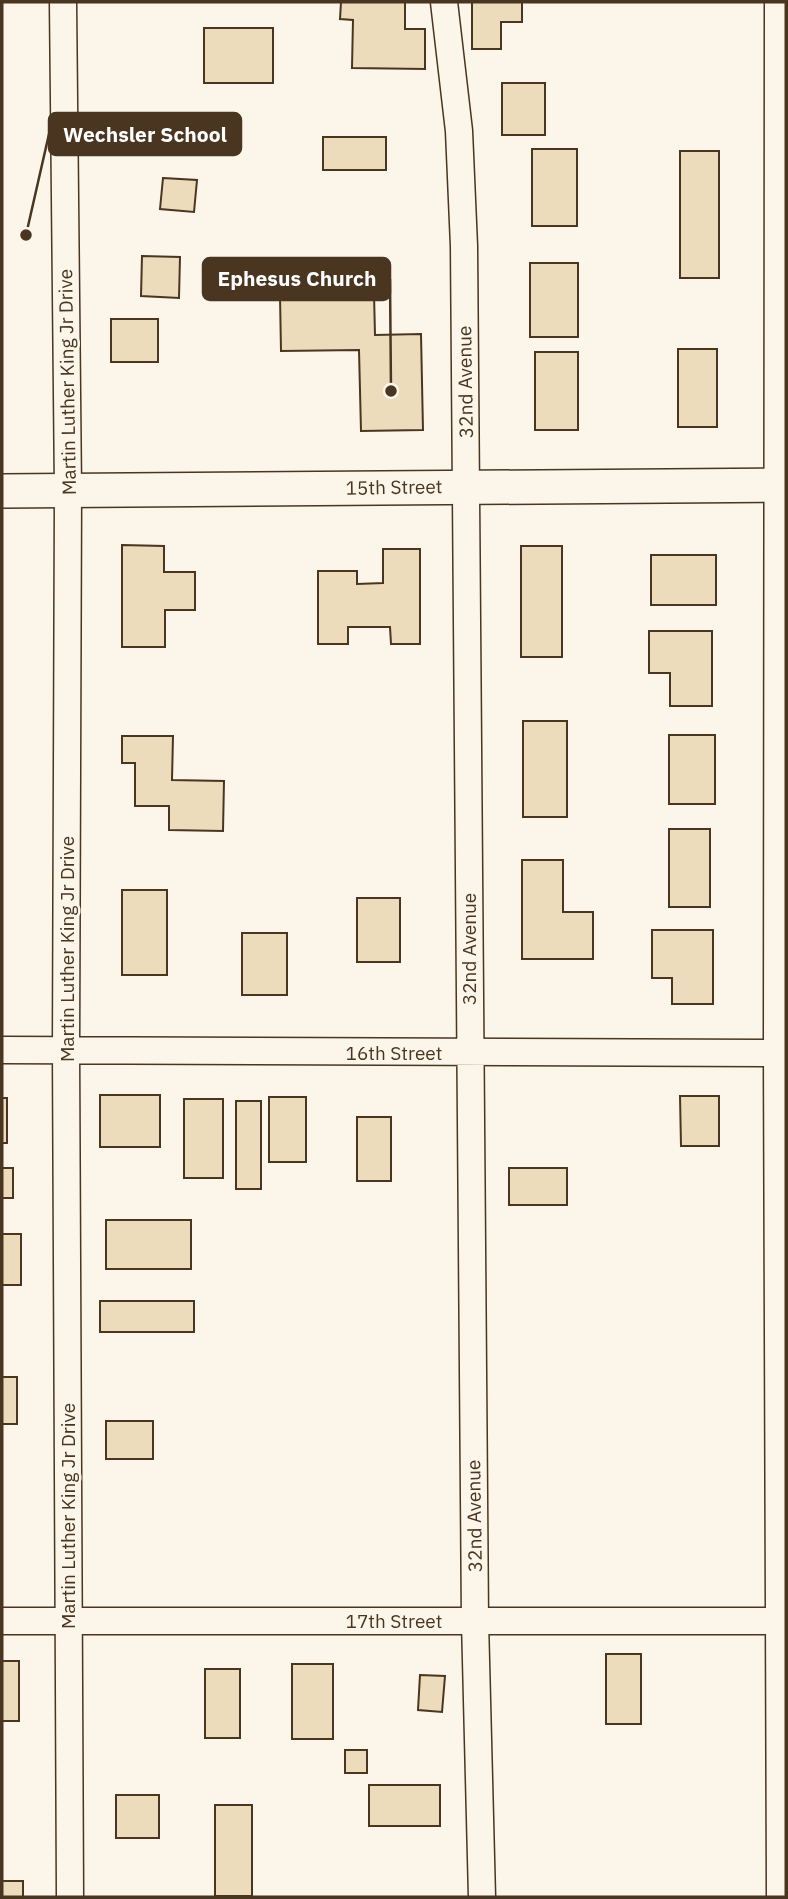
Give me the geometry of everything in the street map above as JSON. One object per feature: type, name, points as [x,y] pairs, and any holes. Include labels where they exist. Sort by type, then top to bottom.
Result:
[{"type":"street","name":"Martin Luther King Jr Drive","points":[[63,2],[68,491],[66,1050],[70,1897]]},
{"type":"street","name":"32nd Avenue","points":[[444,2],[459,131],[464,246],[475,1621],[482,1897]]},
{"type":"street","points":[[778,2],[783,485],[780,1897]]},
{"type":"street","name":"15th Street","points":[[2,491],[783,485]]},
{"type":"street","name":"16th Street","points":[[2,1050],[470,1054],[781,1053]]},
{"type":"street","name":"17th Street","points":[[2,1621],[782,1621]]},
{"type":"building","points":[[341,2],[405,2],[405,29],[425,29],[425,69],[352,68],[353,20],[340,19]]},
{"type":"building","points":[[472,2],[522,2],[522,22],[501,22],[501,49],[472,49]]},
{"type":"building","points":[[204,28],[273,28],[273,83],[204,83]]},
{"type":"building","points":[[502,83],[545,83],[545,135],[502,135]]},
{"type":"building","points":[[323,137],[386,137],[386,170],[323,170]]},
{"type":"building","points":[[532,149],[577,149],[577,226],[532,226]]},
{"type":"building","points":[[680,151],[719,151],[719,278],[680,278]]},
{"type":"building","points":[[163,178],[197,180],[194,212],[160,209]]},
{"type":"building","points":[[142,256],[180,257],[179,298],[141,296]]},
{"type":"building","points":[[530,263],[578,263],[578,337],[530,337]]},
{"type":"building","points":[[374,294],[375,335],[421,334],[423,430],[361,431],[359,350],[281,351],[280,296]]},
{"type":"building","points":[[111,319],[158,319],[158,362],[111,362]]},
{"type":"building","points":[[678,349],[717,349],[717,427],[678,427]]},
{"type":"building","points":[[535,352],[578,352],[578,430],[535,430]]},
{"type":"building","points":[[122,545],[164,546],[164,572],[195,572],[195,610],[165,610],[165,647],[122,647]]},
{"type":"building","points":[[521,546],[562,546],[562,657],[521,657]]},
{"type":"building","points":[[383,549],[420,549],[420,644],[391,644],[390,627],[348,627],[348,644],[318,644],[318,571],[357,571],[357,584],[383,583]]},
{"type":"building","points":[[651,555],[716,555],[716,605],[651,605]]},
{"type":"building","points":[[649,631],[712,631],[712,706],[670,706],[670,673],[649,673]]},
{"type":"building","points":[[523,721],[567,721],[567,817],[523,817]]},
{"type":"building","points":[[669,735],[715,735],[715,804],[669,804]]},
{"type":"building","points":[[122,736],[173,736],[172,780],[224,781],[223,831],[169,830],[169,806],[135,806],[135,763],[122,763]]},
{"type":"building","points":[[669,829],[710,829],[710,907],[669,907]]},
{"type":"building","points":[[522,860],[563,860],[563,912],[593,912],[593,959],[522,959]]},
{"type":"building","points":[[122,890],[167,890],[167,975],[122,975]]},
{"type":"building","points":[[357,898],[400,898],[400,962],[357,962]]},
{"type":"building","points":[[652,930],[713,930],[713,1004],[672,1004],[672,978],[652,978]]},
{"type":"building","points":[[242,933],[287,933],[287,995],[242,995]]},
{"type":"building","points":[[100,1095],[160,1095],[160,1147],[100,1147]]},
{"type":"building","points":[[680,1096],[719,1096],[719,1146],[681,1146]]},
{"type":"building","points":[[269,1097],[306,1097],[306,1162],[269,1162]]},
{"type":"building","points":[[2,1098],[7,1098],[7,1143],[2,1143]]},
{"type":"building","points":[[184,1099],[223,1099],[223,1178],[184,1178]]},
{"type":"building","points":[[236,1101],[261,1101],[261,1189],[236,1189]]},
{"type":"building","points":[[357,1117],[391,1117],[391,1181],[357,1181]]},
{"type":"building","points":[[2,1168],[13,1168],[13,1198],[2,1198]]},
{"type":"building","points":[[509,1168],[567,1168],[567,1205],[509,1205]]},
{"type":"building","points":[[106,1220],[191,1220],[191,1269],[106,1269]]},
{"type":"building","points":[[2,1234],[21,1234],[21,1285],[2,1285]]},
{"type":"building","points":[[100,1301],[194,1301],[194,1332],[100,1332]]},
{"type":"building","points":[[2,1377],[17,1377],[17,1424],[2,1424]]},
{"type":"building","points":[[106,1421],[153,1421],[153,1459],[106,1459]]},
{"type":"building","points":[[606,1654],[641,1654],[641,1724],[606,1724]]},
{"type":"building","points":[[2,1661],[19,1661],[19,1721],[2,1721]]},
{"type":"building","points":[[292,1664],[333,1664],[333,1739],[292,1739]]},
{"type":"building","points":[[205,1669],[240,1669],[240,1738],[205,1738]]},
{"type":"building","points":[[420,1675],[445,1676],[442,1712],[418,1710]]},
{"type":"building","points":[[345,1750],[367,1750],[367,1773],[345,1773]]},
{"type":"building","points":[[369,1785],[440,1785],[440,1826],[369,1826]]},
{"type":"building","points":[[116,1795],[159,1795],[159,1838],[116,1838]]},
{"type":"building","points":[[215,1805],[252,1805],[252,1896],[215,1896]]},
{"type":"building","points":[[2,1881],[23,1881],[23,1897],[2,1897]]},
{"type":"place","name":"Wechsler School","points":[[26,235]]},
{"type":"place","name":"Ephesus Church","points":[[391,391]]}]
